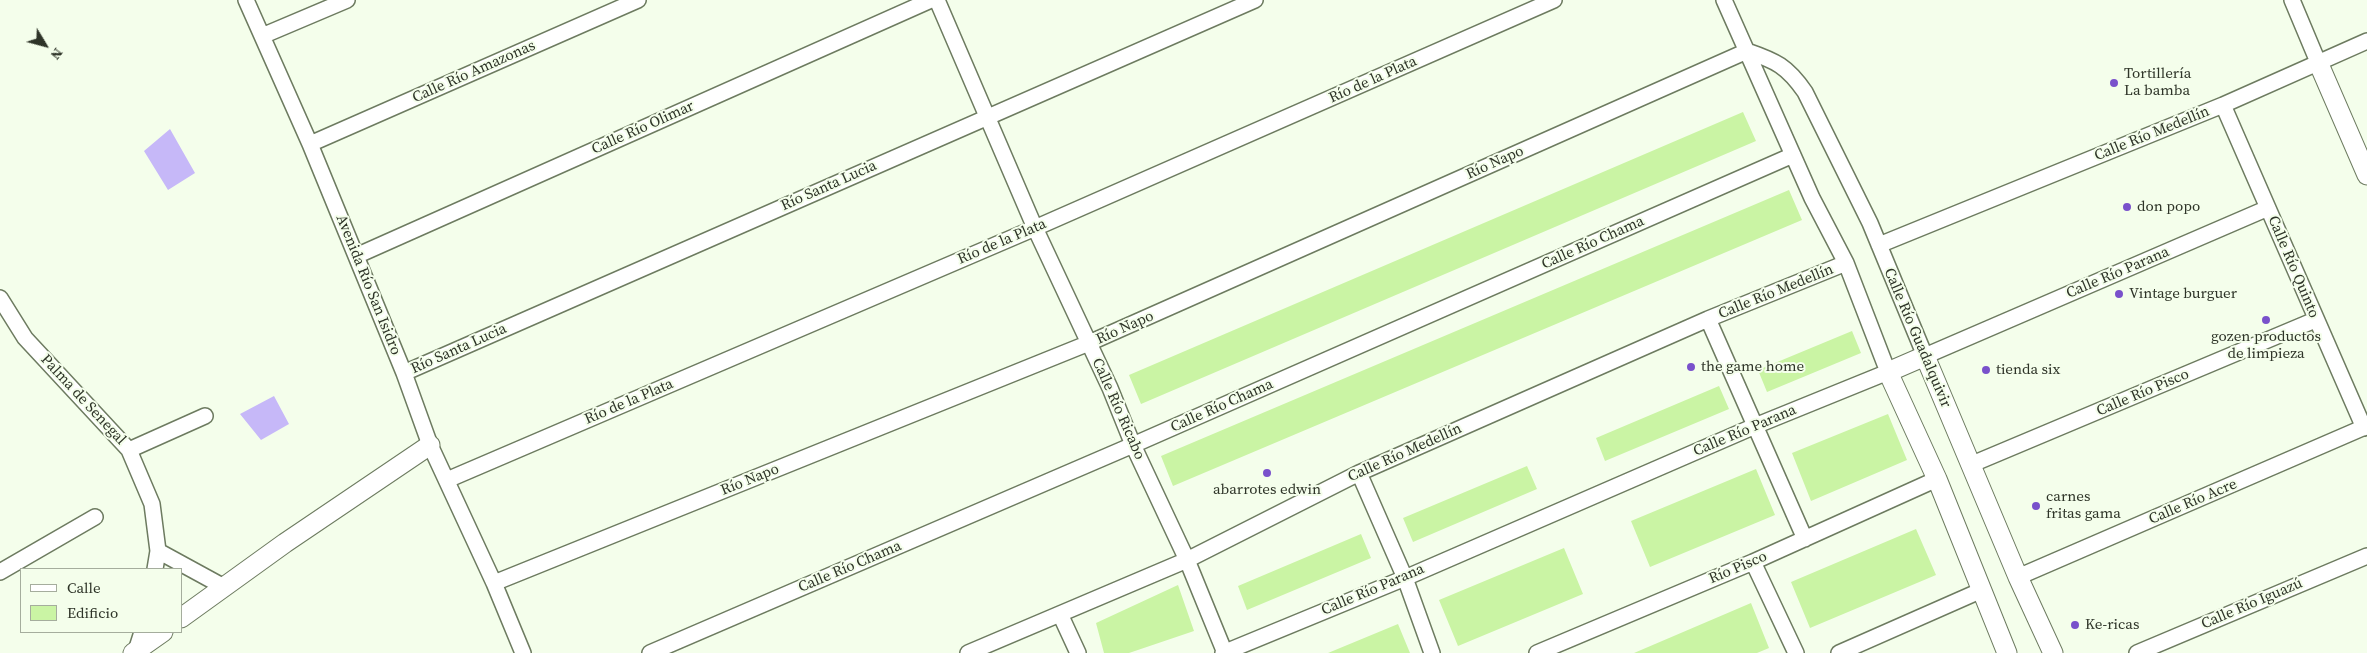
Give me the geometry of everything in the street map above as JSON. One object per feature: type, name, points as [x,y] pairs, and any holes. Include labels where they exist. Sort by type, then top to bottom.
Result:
[{"type":"street","name":"Avenida Río San Isidro","points":[[246,0],[310,144],[404,373],[430,445],[494,583],[523,653]]},
{"type":"street","points":[[262,36],[347,0]]},
{"type":"street","name":"Calle Río Amazonas","points":[[310,144],[638,0]]},
{"type":"street","name":"Calle Río Olimar","points":[[356,256],[931,0]]},
{"type":"street","name":"Calle Río Ricabo","points":[[938,0],[1035,228],[1187,560],[1224,653]]},
{"type":"street","name":"Río Santa Lucia","points":[[404,373],[1255,0]]},
{"type":"street","name":"Río de la Plata","points":[[447,480],[1035,228],[1554,0]]},
{"type":"street","points":[[1724,0],[1792,155],[1846,264],[1888,372],[1937,479],[2008,653]]},
{"type":"street","points":[[2292,0],[2367,175]]},
{"type":"street","name":"Calle Río Medellín","points":[[1879,245],[2223,105],[2367,41]]},
{"type":"street","name":"Calle Río Guadalquivir","points":[[1747,51],[1777,62],[1796,79],[1805,92],[1879,245],[1970,465],[2053,653]]},
{"type":"street","name":"Río Napo","points":[[494,583],[1089,343],[1747,51]]},
{"type":"street","name":"Calle Río Quinto","points":[[2223,105],[2315,320],[2365,427]]},
{"type":"street","name":"Calle Río Chama","points":[[650,653],[1133,445],[1792,155]]},
{"type":"street","name":"Calle Río Parana","points":[[1224,653],[1404,578],[1755,426],[1888,372],[2268,208]]},
{"type":"street","name":"Calle Río Medellín","points":[[968,653],[1187,560],[1359,472],[1708,319],[1846,264]]},
{"type":"street","name":"Palma de Senegal","points":[[0,298],[25,338],[129,450],[152,504],[158,551],[155,568]]},
{"type":"street","points":[[1708,319],[1805,539]]},
{"type":"street","name":"Calle Río Pisco","points":[[1970,465],[2315,320]]},
{"type":"street","points":[[129,450],[205,416]]},
{"type":"street","name":"Calle Río Acre","points":[[2018,577],[2365,427]]},
{"type":"street","points":[[182,617],[430,445]]},
{"type":"street","points":[[1359,472],[1404,578],[1432,653]]},
{"type":"street","name":"Río Pisco","points":[[1537,653],[1753,562],[1937,479]]},
{"type":"street","points":[[0,572],[95,516]]},
{"type":"street","points":[[158,551],[224,587]]},
{"type":"street","name":"Calle Río Iguazú","points":[[2138,653],[2367,556]]},
{"type":"street","points":[[1753,562],[1796,653]]},
{"type":"street","points":[[1839,653],[1982,590]]},
{"type":"street","points":[[1060,614],[1078,653]]},
{"type":"street","points":[[134,652],[142,633]]},
{"type":"street","points":[[134,652],[161,633]]},
{"type":"shaded area","points":[[170,129],[195,173],[168,190],[144,151]]},
{"type":"shaded area","points":[[274,396],[289,424],[261,440],[240,414]]},
{"type":"building","points":[[1743,112],[1756,141],[1141,404],[1129,375]]},
{"type":"building","points":[[1789,190],[1802,220],[1173,486],[1161,456]]},
{"type":"building","points":[[1852,331],[1861,353],[1767,392],[1758,370]]},
{"type":"building","points":[[1719,386],[1729,409],[1605,461],[1596,438]]},
{"type":"building","points":[[1888,414],[1907,460],[1811,501],[1792,453]]},
{"type":"building","points":[[1527,466],[1537,489],[1413,542],[1403,518]]},
{"type":"building","points":[[1756,469],[1775,515],[1650,567],[1631,521]]},
{"type":"building","points":[[1916,529],[1936,575],[1810,628],[1791,582]]},
{"type":"building","points":[[1361,534],[1371,558],[1247,610],[1238,586]]},
{"type":"building","points":[[1564,548],[1583,594],[1458,646],[1439,600]]},
{"type":"building","points":[[1178,585],[1194,631],[1129,653],[1104,653],[1096,623]]},
{"type":"building","points":[[1751,603],[1769,648],[1757,653],[1634,653]]},
{"type":"building","points":[[1398,624],[1410,653],[1328,653]]},
{"type":"place","name":"Tortillería La bamba","points":[[2114,83]]},
{"type":"place","name":"don popo","points":[[2127,207]]},
{"type":"place","name":"Vintage burguer","points":[[2119,294]]},
{"type":"place","name":"gozen productos de limpieza","points":[[2266,320]]},
{"type":"place","name":"the game home","points":[[1691,367]]},
{"type":"place","name":"tienda six","points":[[1986,370]]},
{"type":"place","name":"abarrotes edwin","points":[[1267,473]]},
{"type":"place","name":"carnes fritas gama","points":[[2036,506]]},
{"type":"place","name":"Ke-ricas","points":[[2075,625]]}]
